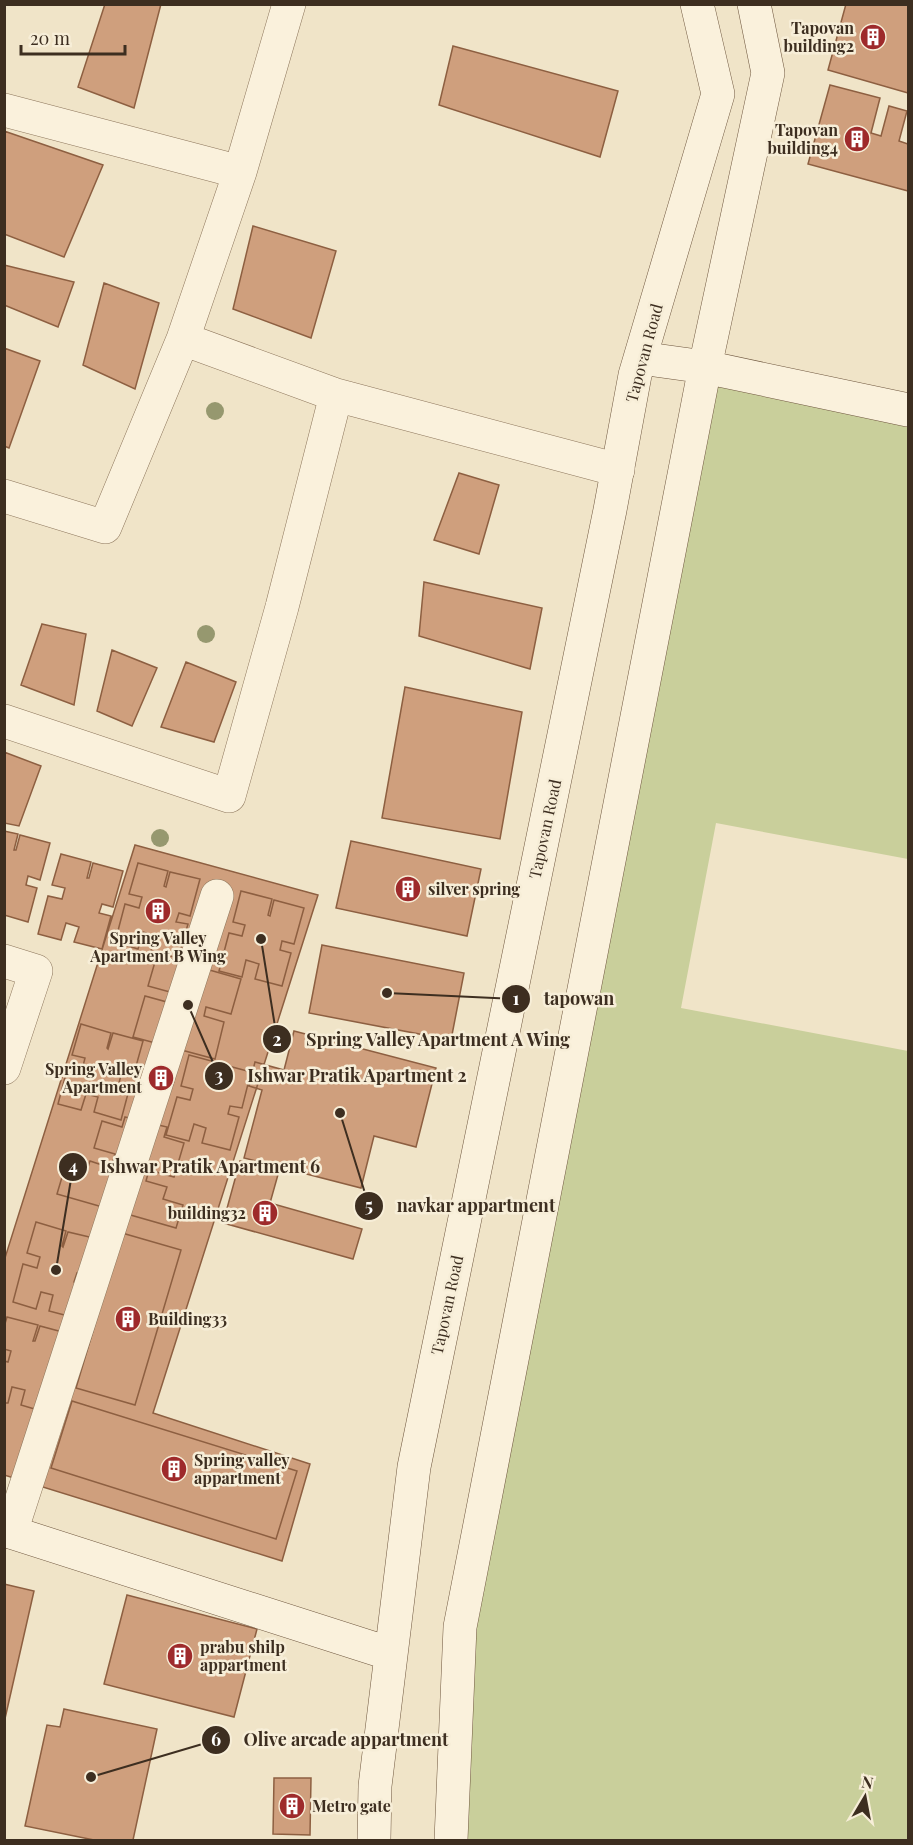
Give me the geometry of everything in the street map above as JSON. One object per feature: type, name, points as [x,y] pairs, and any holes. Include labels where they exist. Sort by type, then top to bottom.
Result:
[{"type":"main road","points":[[4,496],[105,527],[183,339],[240,172],[289,4]]},
{"type":"main road","name":"Tapovan Road","points":[[374,1840],[375,1786],[414,1467],[618,470],[635,375],[718,94],[697,4]]},
{"type":"main road","points":[[451,1840],[460,1627],[705,367],[768,73],[754,4]]},
{"type":"main road","points":[[4,110],[240,172]]},
{"type":"main road","points":[[183,339],[336,395],[618,470]]},
{"type":"main road","points":[[640,358],[705,367],[909,410]]},
{"type":"main road","points":[[4,721],[229,796],[282,607],[336,395]]},
{"type":"main road","points":[[217,896],[8,1531],[392,1654]]},
{"type":"main road","points":[[4,961],[36,970],[4,1068]]},
{"type":"green space","points":[[705,367],[908,410],[908,859],[716,823],[681,1008],[908,1051],[908,1840],[463,1840],[479,1522]]},
{"type":"building","points":[[105,4],[161,4],[134,108],[78,87]]},
{"type":"building","name":"Tapovan building2","points":[[846,4],[908,4],[908,93],[828,70]]},
{"type":"building","points":[[453,46],[618,91],[600,157],[439,105]]},
{"type":"building","name":"Tapovan building4","points":[[830,85],[880,98],[871,133],[881,136],[889,106],[907,111],[899,141],[908,144],[908,191],[808,164]]},
{"type":"building","points":[[4,131],[103,165],[64,257],[4,234]]},
{"type":"building","points":[[253,226],[336,251],[311,338],[233,309]]},
{"type":"building","points":[[4,265],[74,282],[58,327],[4,305]]},
{"type":"building","points":[[104,283],[159,303],[135,389],[83,365]]},
{"type":"building","points":[[4,348],[40,361],[9,448],[4,446]]},
{"type":"building","points":[[459,473],[499,485],[479,554],[434,540]]},
{"type":"building","points":[[424,582],[542,608],[530,669],[419,636]]},
{"type":"building","points":[[42,624],[86,634],[74,705],[21,685]]},
{"type":"building","points":[[112,650],[157,668],[132,726],[97,711]]},
{"type":"building","points":[[186,662],[236,682],[214,742],[161,727]]},
{"type":"building","points":[[405,687],[522,712],[500,839],[382,818]]},
{"type":"building","points":[[4,752],[41,766],[19,826],[4,823]]},
{"type":"building","points":[[4,831],[18,834],[14,850],[16,850],[20,835],[50,843],[40,880],[28,876],[26,885],[37,888],[28,922],[4,915]]},
{"type":"building","name":"silver spring","points":[[351,841],[481,869],[467,936],[336,908]]},
{"type":"building","name":"Spring Valley Apartment","points":[[135,845],[318,895],[153,1413],[310,1464],[282,1561],[4,1475],[4,1261]]},
{"type":"building","points":[[61,854],[91,862],[87,878],[89,878],[93,863],[123,871],[113,907],[102,904],[99,913],[111,916],[102,949],[74,942],[79,927],[66,923],[61,940],[38,934],[48,896],[62,899],[65,888],[52,885]]},
{"type":"building","name":"Spring Valley Apartment B Wing","points":[[138,863],[168,871],[164,886],[166,887],[170,872],[200,879],[190,916],[179,913],[176,922],[188,924],[178,958],[151,951],[155,936],[143,932],[138,949],[115,942],[125,904],[139,908],[142,897],[129,894]]},
{"type":"building","points":[[241,891],[272,899],[268,915],[270,916],[274,900],[304,908],[294,944],[282,941],[280,950],[291,953],[282,986],[255,979],[259,964],[246,960],[242,977],[219,971],[229,933],[242,936],[245,925],[233,922]]},
{"type":"building","points":[[322,945],[464,973],[451,1040],[309,1013]]},
{"type":"building","points":[[157,955],[241,979],[231,1014],[206,1007],[204,1016],[224,1022],[215,1059],[133,1037],[145,996],[167,1002],[170,992],[148,986]]},
{"type":"building","points":[[81,1024],[111,1033],[108,1049],[113,1033],[143,1041],[133,1077],[121,1075],[119,1083],[130,1086],[121,1120],[94,1112],[98,1097],[86,1094],[81,1110],[58,1104],[68,1066],[82,1070],[85,1058],[72,1055]]},
{"type":"building","points":[[294,1031],[436,1068],[416,1147],[374,1136],[361,1188],[244,1158],[262,1090],[249,1086],[255,1062],[284,1070]]},
{"type":"building","points":[[189,1055],[219,1063],[215,1079],[217,1079],[221,1064],[251,1072],[242,1108],[230,1106],[228,1114],[239,1117],[230,1150],[202,1143],[206,1128],[194,1124],[189,1141],[166,1135],[177,1097],[190,1100],[193,1089],[181,1086]]},
{"type":"building","points":[[125,1117],[167,1127],[164,1137],[184,1143],[174,1177],[149,1170],[146,1181],[167,1187],[163,1199],[183,1205],[176,1228],[57,1194],[65,1167],[86,1173],[90,1161],[111,1168],[115,1154],[94,1148],[102,1121],[122,1127]]},
{"type":"building","name":"building32","points":[[240,1161],[279,1171],[270,1203],[362,1229],[353,1259],[223,1223]]},
{"type":"building","points":[[36,1222],[66,1231],[63,1247],[68,1232],[98,1239],[88,1276],[77,1273],[74,1282],[85,1285],[76,1318],[49,1311],[53,1295],[41,1292],[36,1309],[13,1302],[23,1264],[37,1268],[40,1257],[27,1253]]},
{"type":"building","name":"Building33","points":[[122,1233],[181,1250],[135,1405],[76,1388]]},
{"type":"building","points":[[7,1317],[38,1325],[33,1341],[35,1341],[40,1326],[70,1334],[48,1413],[21,1405],[25,1390],[12,1387],[8,1403],[4,1403],[4,1361],[8,1362],[11,1351],[4,1349],[4,1327]]},
{"type":"building","name":"Spring valley appartment","points":[[72,1401],[297,1471],[276,1539],[51,1468]]},
{"type":"building","points":[[4,1584],[34,1591],[4,1723]]},
{"type":"building","name":"prabu shilp appartment","points":[[127,1595],[257,1629],[234,1717],[104,1684]]},
{"type":"building","points":[[64,1709],[157,1729],[133,1840],[94,1840],[25,1826],[47,1725],[60,1727]]},
{"type":"building","name":"Metro gate","points":[[274,1778],[311,1778],[310,1835],[273,1834]]},
{"type":"place","name":"Tapovan building2","points":[[873,37]]},
{"type":"place","name":"Tapovan building4","points":[[857,139]]},
{"type":"place","name":"silver spring","points":[[408,889]]},
{"type":"place","name":"Spring Valley Apartment B Wing","points":[[158,911]]},
{"type":"place","name":"Spring Valley Apartment A Wing","points":[[261,939]]},
{"type":"place","name":"tapowan","points":[[387,993]]},
{"type":"place","name":"Ishwar Pratik Apartment 2","points":[[188,1005]]},
{"type":"place","name":"Spring Valley Apartment","points":[[161,1078]]},
{"type":"place","name":"navkar appartment","points":[[340,1113]]},
{"type":"place","name":"building32","points":[[265,1213]]},
{"type":"place","name":"Ishwar Pratik Apartment 6","points":[[56,1270]]},
{"type":"place","name":"Building33","points":[[128,1319]]},
{"type":"place","name":"Spring valley appartment","points":[[174,1469]]},
{"type":"place","name":"prabu shilp appartment","points":[[180,1656]]},
{"type":"place","name":"Olive arcade appartment","points":[[91,1777]]},
{"type":"place","name":"Metro gate","points":[[292,1806]]}]
